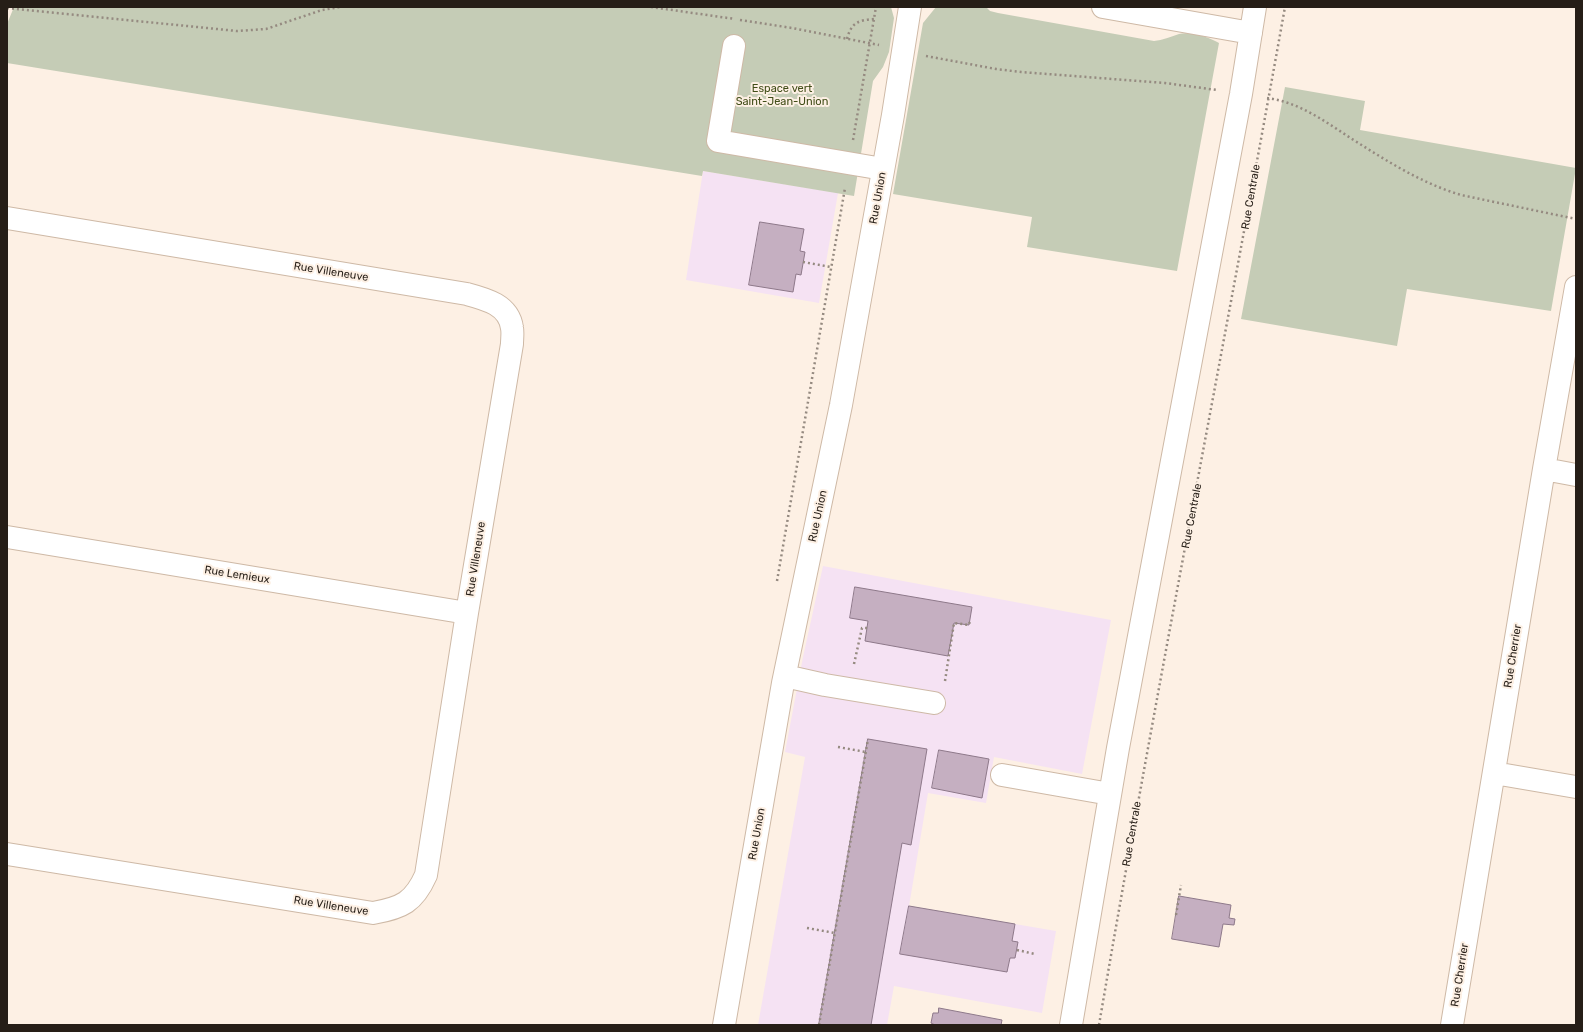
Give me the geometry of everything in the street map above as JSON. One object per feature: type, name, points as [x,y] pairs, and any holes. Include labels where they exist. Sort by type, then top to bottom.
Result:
[{"type":"street","name":"Rue Union","points":[[724,1025],[785,676],[841,405],[910,7]]},
{"type":"street","points":[[1103,7],[1251,33]]},
{"type":"street","points":[[1071,1025],[1110,794],[1239,108],[1256,7]]},
{"type":"street","points":[[734,46],[718,141],[883,169]]},
{"type":"street","name":"Rue Villeneuve","points":[[7,218],[467,294],[486,299],[500,307],[507,316],[512,328],[512,344],[467,613],[426,875],[420,889],[407,903],[391,910],[373,913],[7,854]]},
{"type":"street","name":"Rue Cherrier","points":[[1452,1025],[1544,469],[1576,287]]},
{"type":"street","points":[[1544,469],[1576,475]]},
{"type":"street","name":"Rue Lemieux","points":[[7,537],[467,613]]},
{"type":"street","points":[[785,676],[825,685],[934,703]]},
{"type":"street","points":[[1494,773],[1576,787]]},
{"type":"street","points":[[1002,774],[1110,794]]},
{"type":"path","points":[[7,8],[243,31],[266,29],[322,10],[340,7]]},
{"type":"path","points":[[651,7],[792,28],[883,46]]},
{"type":"path","points":[[852,144],[876,7]]},
{"type":"path","name":"Rue Centrale","points":[[1100,1025],[1126,867],[1228,324],[1285,7]]},
{"type":"path","points":[[847,39],[850,28],[858,22],[874,19]]},
{"type":"path","points":[[925,56],[1008,70],[1165,83],[1215,89]]},
{"type":"path","points":[[1277,99],[1292,104],[1324,121],[1404,171],[1446,191],[1576,219]]},
{"type":"path","points":[[836,236],[846,181]]},
{"type":"path","points":[[803,262],[831,267]]},
{"type":"path","points":[[934,703],[942,704],[954,623],[969,625],[970,620]]},
{"type":"path","points":[[856,655],[862,628],[866,628]]},
{"type":"path","points":[[819,1025],[868,739]]},
{"type":"path","points":[[838,747],[866,752]]},
{"type":"path","points":[[1176,915],[1181,885]]},
{"type":"path","points":[[807,928],[834,933]]},
{"type":"path","points":[[1017,950],[1035,954]]},
{"type":"shaded area","points":[[703,171],[838,193],[819,303],[686,280]]},
{"type":"shaded area","points":[[823,566],[1111,620],[1082,774],[994,757],[986,803],[928,793],[909,906],[1056,931],[1042,1013],[894,986],[887,1025],[758,1025],[805,757],[785,752],[803,657]]},
{"type":"green space","name":"Espace vert Saint-Jean-Union","points":[[14,7],[891,7],[894,18],[889,52],[883,67],[873,81],[854,196],[703,171],[702,176],[7,63],[7,24]]},
{"type":"green space","points":[[936,7],[986,7],[990,11],[998,13],[1154,41],[1188,33],[1205,37],[1219,43],[1177,271],[1027,247],[1032,217],[893,194],[923,23]]},
{"type":"green space","points":[[1285,87],[1365,101],[1360,130],[1576,168],[1551,311],[1407,289],[1397,346],[1241,319]]},
{"type":"building","points":[[760,222],[804,229],[800,251],[805,252],[801,275],[796,274],[793,292],[749,285]]},
{"type":"building","points":[[855,587],[972,607],[969,625],[954,623],[948,656],[865,641],[868,621],[850,618]]},
{"type":"building","points":[[868,739],[927,749],[911,845],[902,843],[871,1025],[819,1025]]},
{"type":"building","points":[[939,750],[989,759],[982,798],[932,788]]},
{"type":"building","points":[[1179,896],[1231,905],[1229,918],[1235,919],[1234,925],[1223,924],[1219,947],[1172,939]]},
{"type":"building","points":[[909,906],[1015,924],[1012,941],[1018,942],[1015,958],[1010,958],[1007,972],[900,954]]},
{"type":"building","points":[[939,1008],[1002,1020],[1001,1025],[935,1025],[931,1023],[933,1013],[938,1013]]}]
